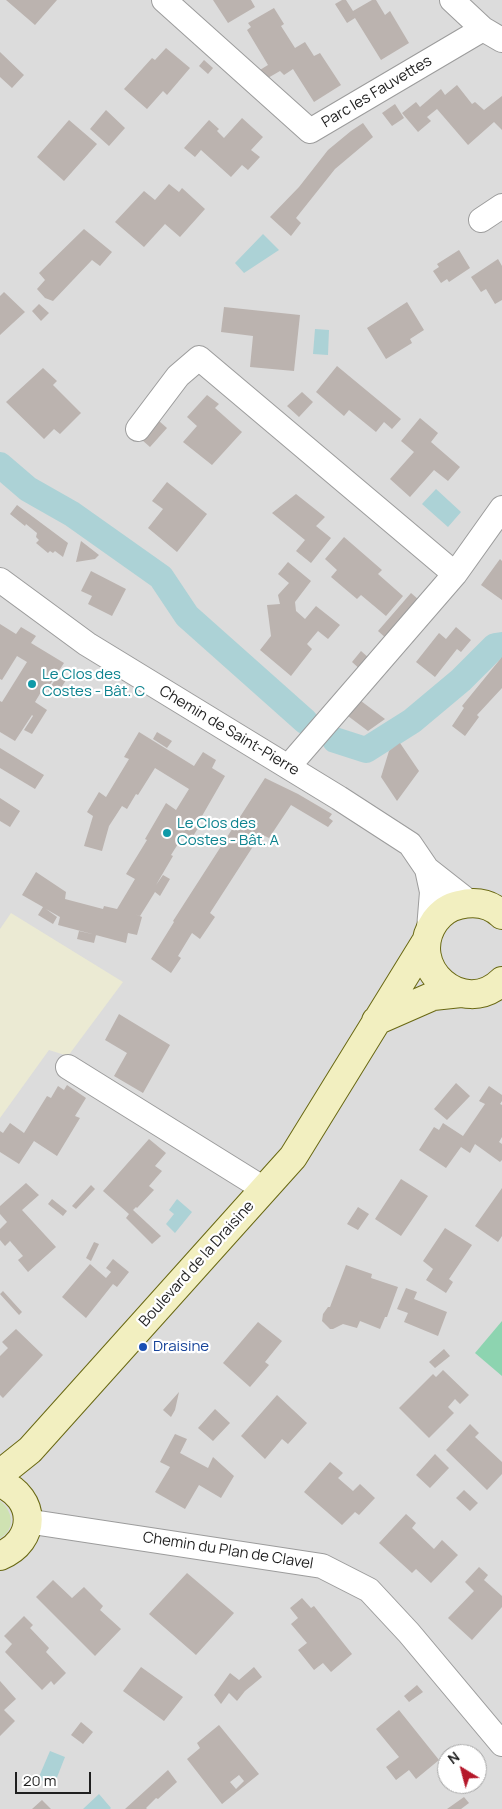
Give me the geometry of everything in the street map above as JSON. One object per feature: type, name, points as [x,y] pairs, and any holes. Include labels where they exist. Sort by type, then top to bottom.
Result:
[{"type":"street","name":"Parc les Fauvettes","points":[[164,0],[310,131],[493,34]]},
{"type":"street","points":[[452,0],[493,34]]},
{"type":"street","points":[[481,220],[502,206]]},
{"type":"street","points":[[138,429],[178,376],[199,358],[455,574]]},
{"type":"street","points":[[288,767],[455,574],[502,508]]},
{"type":"street","name":"Chemin de Saint-Pierre","points":[[0,580],[87,644],[410,844],[427,869],[469,902]]},
{"type":"street","name":"Chemin de Saint-Pierre","points":[[427,869],[432,892],[427,936]]},
{"type":"street","points":[[469,902],[489,906],[502,915]]},
{"type":"street","name":"Boulevard de la Draisine","points":[[0,1474],[30,1450],[293,1157],[439,915],[452,906],[469,902]]},
{"type":"street","points":[[427,936],[427,960],[434,975],[446,986],[461,993]]},
{"type":"street","points":[[376,1022],[433,996],[461,993],[475,994],[497,987]]},
{"type":"street","name":"Boulevard de la Draisine","points":[[68,1067],[264,1189]]},
{"type":"street","name":"Boulevard de la Draisine","points":[[0,1556],[10,1552],[19,1544],[25,1534],[16,1501],[30,1450]]},
{"type":"street","name":"Chemin du Plan de Clavel","points":[[16,1501],[39,1522],[322,1566],[369,1590],[409,1633],[502,1744]]},
{"type":"shaded area","points":[[0,0],[502,0],[502,1809],[0,1809]]},
{"type":"green space","points":[[11,913],[123,982],[68,1056],[49,1050],[0,1118],[0,929]]},
{"type":"green space","points":[[502,1321],[502,1376],[475,1353]]},
{"type":"green space","points":[[0,1501],[8,1510],[11,1520],[9,1530],[0,1538]]},
{"type":"water","points":[[263,234],[279,250],[244,273],[235,263]]},
{"type":"water","points":[[315,329],[329,330],[328,355],[313,354]]},
{"type":"water","points":[[436,489],[461,512],[448,527],[422,504]]},
{"type":"water","points":[[177,1199],[192,1212],[175,1233],[166,1224],[174,1214],[169,1210]]},
{"type":"water","points":[[50,1751],[65,1757],[54,1785],[38,1779]]},
{"type":"water","points":[[99,1794],[110,1809],[83,1809]]},
{"type":"building","points":[[6,0],[57,0],[35,25]]},
{"type":"building","points":[[213,0],[251,0],[255,7],[228,23]]},
{"type":"building","points":[[346,0],[353,11],[372,0],[376,0],[385,15],[390,11],[409,43],[381,60],[355,18],[347,23],[335,4]]},
{"type":"building","points":[[274,8],[284,24],[281,26],[295,48],[305,42],[314,56],[320,53],[341,85],[314,102],[293,69],[284,75],[280,71],[261,82],[255,73],[268,65],[247,30],[251,27],[248,23]]},
{"type":"building","points":[[166,48],[190,68],[167,95],[163,91],[147,109],[124,89],[152,58],[155,60]]},
{"type":"building","points":[[0,52],[24,75],[12,88],[0,77]]},
{"type":"building","points":[[204,60],[213,68],[208,74],[199,66]]},
{"type":"building","points":[[457,85],[472,104],[475,102],[484,110],[502,96],[502,130],[494,122],[468,145],[437,109],[427,117],[431,121],[418,132],[402,113],[416,102],[420,107],[441,89],[445,95]]},
{"type":"building","points":[[395,104],[404,118],[392,126],[382,113]]},
{"type":"building","points":[[106,110],[125,128],[109,146],[90,129]]},
{"type":"building","points":[[242,118],[263,137],[251,150],[260,157],[248,170],[242,165],[231,177],[201,150],[195,157],[184,148],[209,120],[219,129],[217,131],[224,138]]},
{"type":"building","points":[[69,120],[97,144],[64,181],[37,157]]},
{"type":"building","points":[[363,123],[373,137],[335,169],[296,218],[301,223],[291,236],[270,217],[299,187],[328,150]]},
{"type":"building","points":[[169,184],[179,192],[182,188],[205,209],[180,237],[165,224],[144,247],[115,222],[144,191],[155,200]]},
{"type":"building","points":[[84,229],[112,252],[100,266],[92,260],[53,301],[45,298],[37,289],[45,280],[39,273]]},
{"type":"building","points":[[459,250],[470,268],[449,282],[447,279],[441,283],[433,271],[439,267],[437,264]]},
{"type":"building","points":[[498,259],[502,266],[502,300],[495,304],[486,289],[481,292],[471,277]]},
{"type":"building","points":[[4,292],[25,312],[0,335],[0,296]]},
{"type":"building","points":[[407,302],[424,330],[410,339],[412,343],[386,359],[367,328]]},
{"type":"building","points":[[39,304],[49,313],[41,321],[32,311]]},
{"type":"building","points":[[224,307],[300,315],[294,371],[250,367],[253,336],[221,332]]},
{"type":"building","points":[[337,366],[401,419],[392,429],[384,422],[376,432],[349,410],[344,416],[316,392]]},
{"type":"building","points":[[43,368],[57,381],[53,385],[81,413],[60,434],[54,429],[44,439],[6,402]]},
{"type":"building","points":[[302,392],[313,402],[299,417],[287,406]]},
{"type":"building","points":[[207,395],[219,404],[215,408],[242,432],[212,465],[183,442],[197,426],[187,417]]},
{"type":"building","points":[[420,418],[438,433],[431,442],[460,467],[448,481],[434,470],[410,497],[390,479],[414,452],[401,441]]},
{"type":"building","points":[[159,421],[167,428],[150,447],[142,440]]},
{"type":"building","points":[[167,482],[207,514],[177,552],[148,528],[163,509],[152,501]]},
{"type":"building","points":[[296,494],[325,517],[316,526],[331,538],[311,563],[296,551],[305,540],[272,513]]},
{"type":"building","points":[[17,505],[68,543],[63,557],[55,551],[48,553],[36,543],[39,540],[36,537],[37,533],[10,514]]},
{"type":"building","points":[[344,537],[382,570],[378,574],[403,596],[386,616],[361,595],[357,599],[331,577],[337,570],[325,559]]},
{"type":"building","points":[[81,541],[99,555],[95,559],[76,562]]},
{"type":"building","points":[[500,559],[502,561],[502,600],[481,585]]},
{"type":"building","points":[[288,562],[311,581],[295,602],[296,611],[305,619],[316,606],[340,625],[328,639],[318,631],[307,644],[312,649],[291,676],[260,650],[271,636],[267,605],[280,604],[278,595],[289,583],[278,574]]},
{"type":"building","points":[[91,571],[126,589],[112,616],[88,604],[92,596],[81,591]]},
{"type":"building","points":[[411,593],[419,600],[387,639],[378,631]]},
{"type":"building","name":"Le Clos des Costes - Bât. C","points":[[0,624],[16,634],[21,627],[36,636],[31,643],[64,663],[47,689],[44,687],[35,702],[47,710],[32,734],[24,730],[32,715],[15,741],[0,732],[0,701],[2,702],[27,662],[17,656],[2,680],[0,679]]},
{"type":"building","points":[[456,627],[471,640],[461,652],[457,649],[435,677],[416,662],[439,633],[446,639]]},
{"type":"building","points":[[361,651],[370,659],[361,670],[352,662]]},
{"type":"building","points":[[502,657],[502,688],[477,715],[479,717],[465,736],[452,726],[464,708],[462,706]]},
{"type":"building","points":[[58,675],[66,680],[56,696],[48,691]]},
{"type":"building","points":[[361,701],[385,719],[368,731],[348,716]]},
{"type":"building","name":"Le Clos des Costes - Bât. A","points":[[139,732],[194,766],[203,752],[216,760],[212,768],[225,776],[198,823],[194,821],[200,825],[190,841],[183,836],[171,855],[173,856],[156,885],[163,875],[170,879],[160,896],[155,892],[140,916],[135,914],[142,917],[137,935],[128,933],[126,943],[58,925],[60,917],[46,909],[57,917],[53,924],[38,915],[43,907],[22,895],[36,872],[66,892],[65,899],[103,909],[104,906],[117,909],[135,879],[126,874],[147,840],[145,839],[166,803],[176,810],[189,789],[155,768],[127,809],[122,806],[109,826],[102,851],[84,846],[93,816],[87,812],[99,792],[106,797],[129,759],[124,757]]},
{"type":"building","points":[[157,732],[172,741],[167,748],[153,739]]},
{"type":"building","points":[[400,743],[419,771],[397,801],[381,777],[389,751]]},
{"type":"building","points":[[0,748],[44,775],[35,789],[0,768]]},
{"type":"building","points":[[265,778],[298,794],[332,814],[329,818],[333,821],[328,827],[291,805],[269,838],[261,834],[210,913],[215,917],[200,939],[192,933],[178,956],[181,958],[171,973],[151,959],[173,921]]},
{"type":"building","points":[[0,798],[20,811],[10,827],[0,821]]},
{"type":"building","points":[[79,931],[96,935],[94,943],[77,939]]},
{"type":"building","points":[[119,1014],[170,1045],[143,1093],[114,1076],[127,1053],[105,1040]]},
{"type":"building","points":[[456,1083],[470,1096],[447,1120],[434,1109]]},
{"type":"building","points":[[67,1085],[86,1098],[75,1116],[80,1118],[57,1156],[34,1141],[19,1164],[0,1152],[0,1131],[3,1133],[10,1123],[24,1133],[47,1096],[51,1098],[58,1086],[64,1090]]},
{"type":"building","points":[[489,1086],[502,1095],[500,1104],[502,1105],[502,1137],[499,1142],[502,1144],[502,1160],[500,1162],[475,1144],[470,1153],[461,1147],[446,1168],[419,1150],[434,1127],[439,1130],[443,1123],[463,1136],[485,1104],[479,1101]]},
{"type":"building","points":[[149,1139],[166,1153],[155,1166],[162,1171],[149,1186],[154,1190],[133,1210],[161,1236],[152,1244],[126,1218],[129,1214],[103,1191]]},
{"type":"building","points":[[401,1179],[428,1196],[401,1236],[375,1219]]},
{"type":"building","points":[[26,1183],[39,1195],[22,1210],[56,1247],[28,1272],[18,1260],[23,1256],[10,1241],[5,1246],[0,1240],[0,1229],[7,1222],[0,1214],[0,1206]]},
{"type":"building","points":[[91,1185],[95,1189],[76,1209],[72,1206]]},
{"type":"building","points":[[502,1188],[502,1236],[498,1242],[475,1226]]},
{"type":"building","points":[[52,1199],[67,1211],[63,1216],[48,1204]]},
{"type":"building","points":[[358,1207],[369,1214],[358,1230],[347,1224]]},
{"type":"building","points":[[445,1228],[472,1245],[449,1279],[453,1282],[446,1293],[426,1280],[433,1269],[423,1261]]},
{"type":"building","points":[[94,1242],[99,1244],[91,1261],[86,1258]]},
{"type":"building","points":[[113,1259],[129,1272],[117,1287],[113,1284],[86,1318],[62,1297],[90,1264],[106,1278],[111,1272],[106,1268]]},
{"type":"building","points":[[346,1265],[372,1274],[371,1278],[398,1287],[387,1317],[385,1317],[380,1329],[360,1321],[357,1328],[343,1324],[330,1329],[322,1321],[323,1314],[330,1307]]},
{"type":"building","points":[[406,1288],[417,1292],[414,1299],[447,1312],[438,1336],[404,1322],[408,1313],[397,1309]]},
{"type":"building","points":[[3,1291],[22,1312],[19,1315],[0,1294]]},
{"type":"building","points":[[258,1322],[282,1341],[265,1362],[269,1365],[250,1387],[223,1363]]},
{"type":"building","points":[[16,1329],[43,1355],[3,1398],[0,1395],[0,1356],[8,1348],[2,1342]]},
{"type":"building","points":[[444,1349],[450,1356],[435,1368],[429,1362]]},
{"type":"building","points":[[443,1370],[469,1395],[460,1404],[455,1399],[448,1407],[454,1413],[429,1438],[399,1408],[433,1374],[436,1377]]},
{"type":"building","points":[[179,1392],[175,1410],[171,1417],[163,1410]]},
{"type":"building","points":[[277,1395],[307,1423],[288,1444],[282,1439],[265,1459],[241,1436]]},
{"type":"building","points":[[215,1409],[230,1423],[213,1441],[198,1428]]},
{"type":"building","points":[[470,1424],[479,1433],[475,1437],[502,1462],[502,1474],[487,1490],[446,1450]]},
{"type":"building","points":[[175,1434],[187,1439],[180,1453],[208,1468],[213,1457],[234,1476],[221,1498],[199,1485],[185,1509],[155,1492],[170,1467],[160,1462]]},
{"type":"building","points":[[435,1454],[449,1468],[430,1488],[416,1475]]},
{"type":"building","points":[[330,1462],[343,1473],[338,1478],[353,1491],[360,1484],[375,1498],[359,1515],[355,1512],[342,1525],[304,1492]]},
{"type":"building","points":[[464,1490],[478,1503],[470,1511],[456,1498]]},
{"type":"building","points":[[406,1514],[416,1523],[412,1528],[434,1549],[442,1540],[458,1555],[431,1583],[416,1569],[412,1573],[379,1543]]},
{"type":"building","points":[[479,1567],[488,1575],[484,1580],[502,1596],[502,1607],[472,1640],[448,1618],[474,1591],[465,1582]]},
{"type":"building","points":[[187,1573],[234,1613],[196,1655],[149,1614]]},
{"type":"building","points":[[53,1580],[72,1598],[84,1587],[103,1606],[100,1610],[121,1629],[95,1656],[36,1597]]},
{"type":"building","points":[[302,1598],[311,1608],[314,1606],[352,1654],[331,1672],[323,1663],[314,1670],[298,1650],[307,1643],[291,1624],[298,1618],[290,1608]]},
{"type":"building","points":[[24,1616],[33,1625],[30,1628],[49,1648],[46,1652],[66,1673],[54,1685],[51,1681],[42,1690],[5,1652],[12,1644],[4,1636]]},
{"type":"building","points":[[141,1667],[183,1697],[164,1721],[123,1691]]},
{"type":"building","points":[[254,1667],[262,1677],[245,1691],[237,1701],[229,1693],[221,1704],[214,1695],[230,1673],[239,1680]]},
{"type":"building","points":[[0,1681],[16,1699],[4,1710],[15,1721],[0,1736]]},
{"type":"building","points":[[417,1685],[423,1692],[409,1702],[404,1696]]},
{"type":"building","points":[[399,1710],[437,1758],[437,1762],[416,1779],[409,1770],[396,1780],[386,1767],[399,1757],[376,1729]]},
{"type":"building","points":[[81,1722],[93,1732],[83,1744],[71,1735]]},
{"type":"building","points":[[219,1725],[259,1774],[222,1804],[187,1759],[200,1748],[197,1743]],"holes":[[[239,1775],[244,1781],[236,1789],[230,1782]]]},
{"type":"building","points":[[168,1770],[177,1782],[158,1799],[156,1798],[147,1809],[125,1809]]},
{"type":"building","points":[[464,1797],[469,1803],[461,1809],[447,1809]]},
{"type":"building","points":[[42,1800],[51,1809],[32,1809]]},
{"type":"waterway","points":[[0,465],[28,489],[72,514],[161,577],[187,616],[305,721]]},
{"type":"waterway","points":[[335,740],[366,750],[412,721],[461,680],[495,646],[502,645]]},
{"type":"place","name":"Le Clos des Costes - Bât. C","points":[[32,684]]},
{"type":"place","name":"Le Clos des Costes - Bât. A","points":[[167,833]]},
{"type":"place","name":"Draisine","points":[[143,1347]]}]
